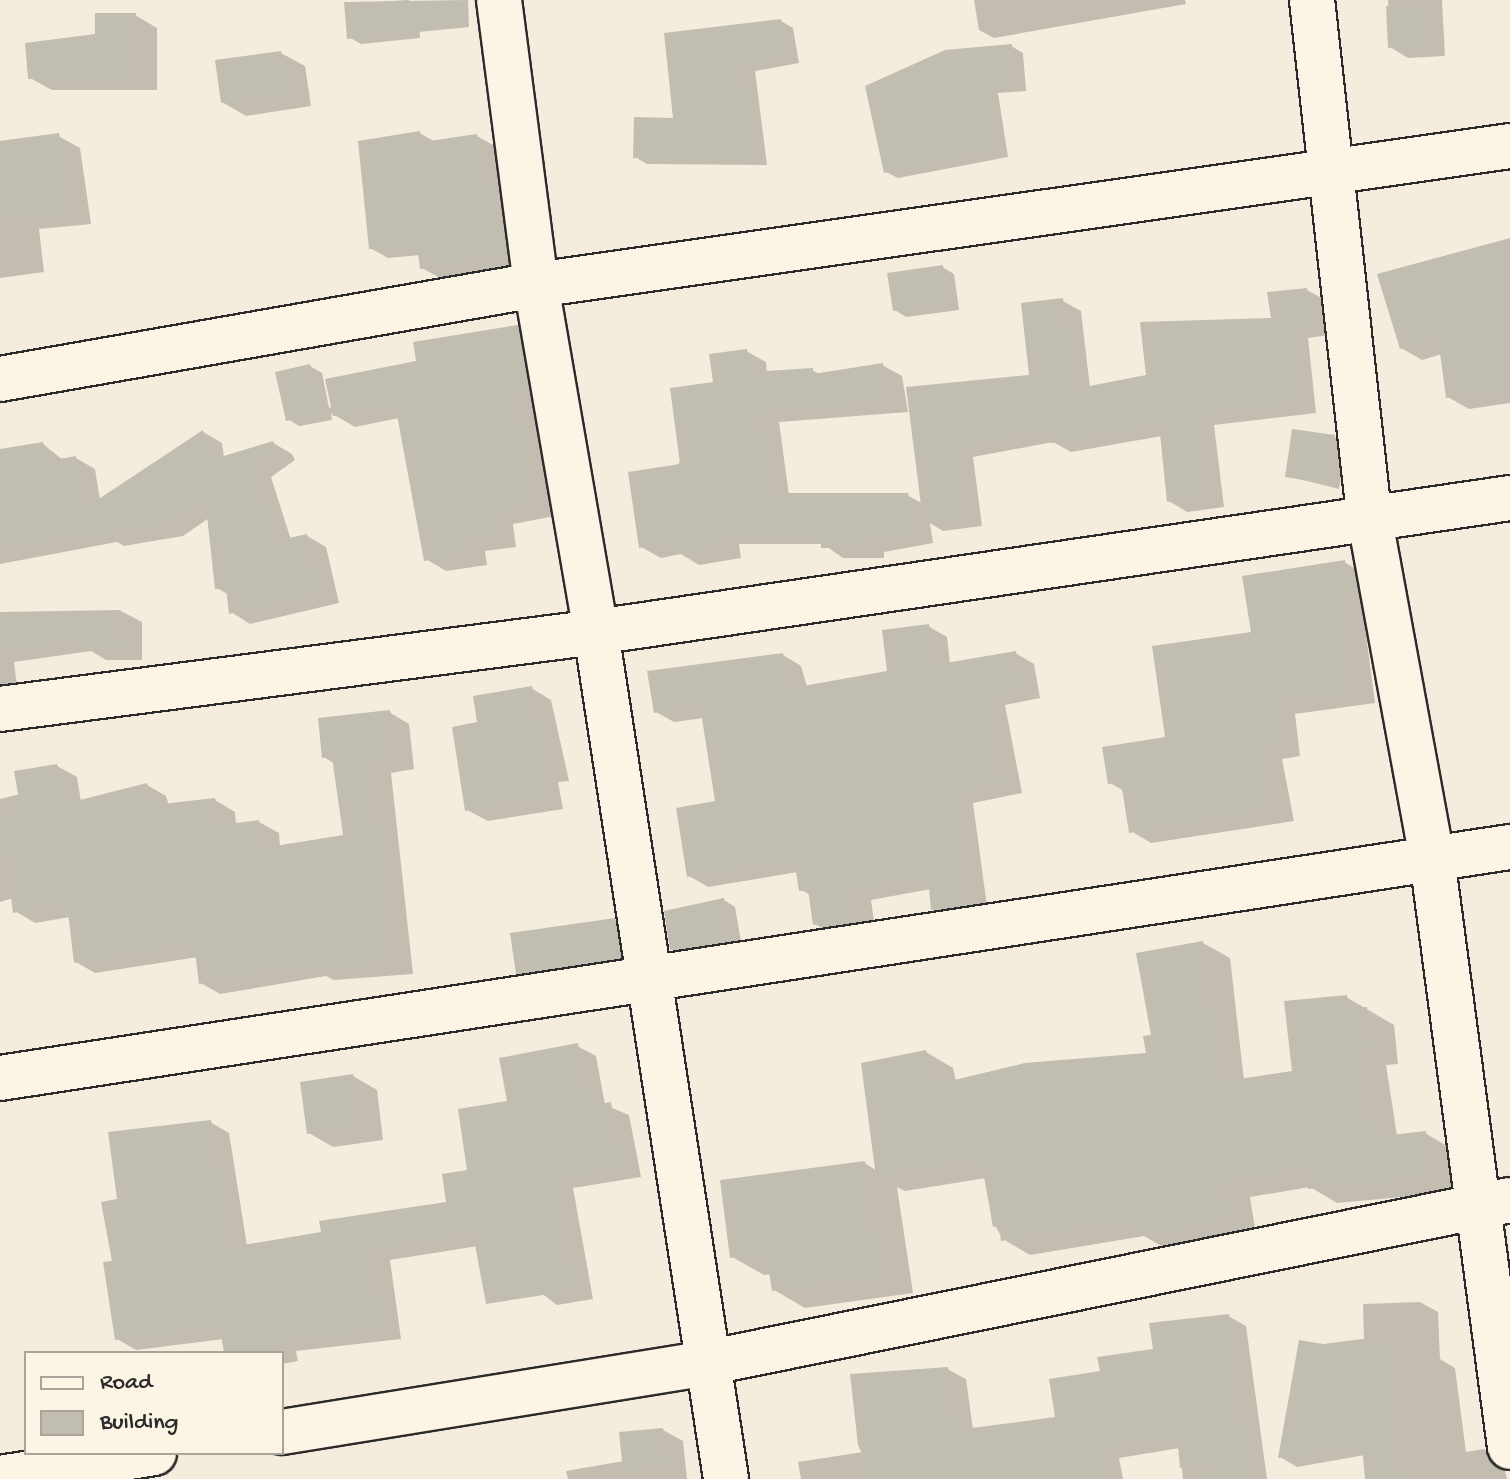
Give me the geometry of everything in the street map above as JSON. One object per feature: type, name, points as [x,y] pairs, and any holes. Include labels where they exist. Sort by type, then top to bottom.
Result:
[{"type":"street","points":[[499,0],[536,285],[596,632],[647,981],[726,1479]]},
{"type":"street","points":[[1312,0],[1369,515],[1493,1202],[1510,1447]]},
{"type":"street","points":[[0,379],[536,285],[1330,175],[1510,146]]},
{"type":"street","points":[[0,709],[596,632],[1369,515],[1510,498]]},
{"type":"street","points":[[0,1078],[1510,847]]},
{"type":"street","points":[[284,1432],[706,1363],[1493,1202]]},
{"type":"street","points":[[0,1478],[142,1455]]},
{"type":"building","points":[[468,0],[469,27],[347,39],[344,2]]},
{"type":"building","points":[[1422,5],[1424,46],[1388,48],[1386,6]]},
{"type":"building","points":[[95,13],[136,13],[136,78],[28,79],[25,43],[95,34]]},
{"type":"building","points":[[781,19],[789,57],[744,65],[757,159],[633,158],[634,117],[673,118],[664,33]]},
{"type":"building","points":[[1012,44],[1015,85],[988,87],[998,151],[884,173],[865,86],[945,50]]},
{"type":"building","points":[[281,51],[287,93],[221,103],[215,60]]},
{"type":"building","points":[[420,131],[422,142],[477,134],[485,183],[497,182],[507,255],[420,269],[417,245],[369,249],[358,141]]},
{"type":"building","points":[[59,133],[71,213],[0,220],[0,141]]},
{"type":"building","points":[[1510,238],[1510,388],[1446,398],[1438,338],[1400,349],[1377,274]]},
{"type":"building","points":[[943,265],[948,304],[893,311],[887,273]]},
{"type":"building","points":[[1307,288],[1312,326],[1291,328],[1298,404],[1196,415],[1206,498],[1167,502],[1159,424],[1051,443],[1049,430],[956,448],[964,516],[923,521],[906,387],[1029,375],[1021,303],[1063,298],[1074,389],[1146,375],[1140,322],[1271,318],[1267,292]]},
{"type":"building","points":[[518,325],[529,392],[518,394],[535,505],[493,513],[497,536],[466,541],[467,554],[424,561],[395,404],[333,416],[325,379],[416,361],[413,342]]},
{"type":"building","points":[[747,349],[750,372],[813,368],[813,374],[883,363],[889,402],[760,412],[772,493],[908,493],[914,533],[865,542],[865,548],[821,548],[821,533],[720,534],[723,547],[678,554],[675,541],[639,548],[628,472],[680,464],[670,388],[713,382],[709,354]]},
{"type":"building","points":[[310,364],[321,414],[286,421],[275,372]]},
{"type":"building","points":[[1292,429],[1335,435],[1328,484],[1285,477]]},
{"type":"building","points":[[203,430],[207,461],[273,441],[277,449],[253,465],[276,541],[307,534],[320,592],[229,614],[226,588],[215,589],[205,497],[162,526],[0,548],[0,449],[43,442],[47,461],[76,456],[85,508]]},
{"type":"building","points":[[1345,560],[1351,599],[1343,601],[1355,692],[1275,703],[1280,745],[1262,748],[1274,810],[1129,833],[1121,782],[1108,784],[1102,747],[1165,737],[1152,646],[1251,632],[1242,576]]},
{"type":"building","points":[[121,610],[124,650],[86,651],[85,640],[0,651],[0,612]]},
{"type":"building","points":[[929,624],[934,665],[1016,651],[1022,689],[988,695],[1004,783],[955,793],[971,904],[931,910],[928,877],[853,890],[858,918],[813,925],[808,890],[799,891],[794,860],[687,877],[676,808],[715,801],[700,706],[654,713],[647,671],[783,653],[792,688],[887,671],[882,630]]},
{"type":"building","points":[[532,686],[550,770],[539,771],[544,798],[465,811],[452,727],[477,722],[473,696]]},
{"type":"building","points":[[390,710],[396,758],[372,762],[394,963],[312,970],[311,965],[199,984],[194,944],[74,963],[67,904],[13,913],[0,815],[21,811],[14,771],[57,764],[64,804],[147,783],[153,805],[215,798],[219,825],[259,820],[263,848],[343,835],[332,757],[322,758],[318,718]]},
{"type":"building","points":[[724,898],[731,941],[670,950],[664,911]]},
{"type":"building","points":[[615,918],[621,958],[516,974],[510,933]]},
{"type":"building","points":[[1203,941],[1220,1082],[1292,1071],[1284,1001],[1347,995],[1348,1009],[1367,1007],[1372,1049],[1360,1051],[1373,1137],[1426,1131],[1430,1177],[1308,1189],[1304,1169],[1224,1182],[1230,1219],[1136,1237],[1131,1219],[1001,1241],[999,1226],[993,1227],[981,1160],[876,1177],[861,1063],[926,1050],[933,1085],[1025,1063],[1146,1053],[1143,1036],[1151,1035],[1136,953]]},
{"type":"building","points":[[578,1043],[589,1106],[611,1102],[623,1167],[555,1178],[575,1290],[486,1304],[473,1234],[372,1250],[383,1329],[278,1341],[280,1351],[224,1351],[220,1328],[115,1340],[103,1262],[112,1261],[101,1202],[117,1199],[108,1132],[211,1120],[231,1247],[321,1232],[319,1221],[446,1202],[442,1174],[467,1170],[458,1109],[507,1101],[499,1058]]},
{"type":"building","points":[[353,1074],[360,1127],[307,1134],[300,1082]]},
{"type":"building","points":[[865,1161],[882,1276],[772,1291],[766,1253],[730,1258],[720,1180]]},
{"type":"building","points":[[1229,1314],[1250,1479],[1214,1479],[1213,1464],[1180,1468],[1177,1436],[1102,1448],[1107,1479],[873,1479],[858,1445],[850,1374],[948,1367],[957,1430],[1055,1417],[1049,1379],[1100,1371],[1097,1357],[1153,1349],[1149,1323]]},
{"type":"building","points":[[1386,1336],[1402,1479],[1365,1479],[1362,1444],[1278,1458],[1299,1340],[1323,1344]]},
{"type":"building","points":[[663,1428],[668,1466],[623,1471],[619,1432]]}]
